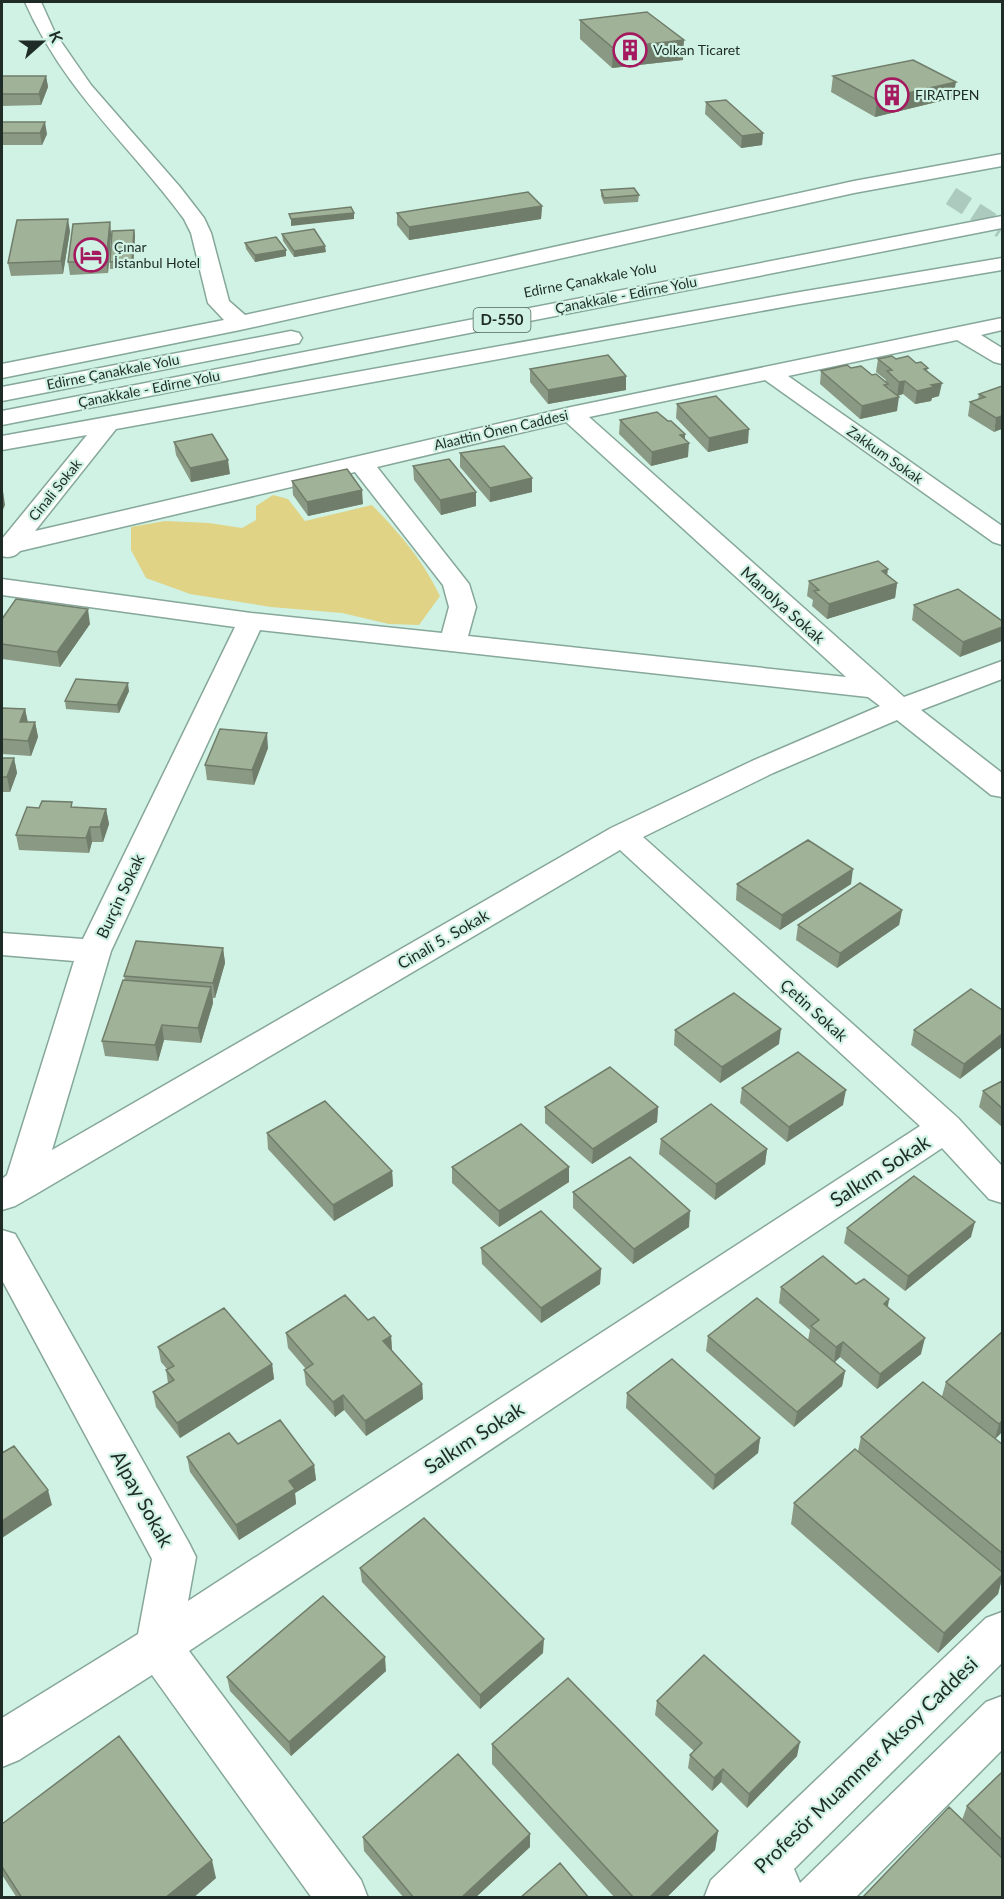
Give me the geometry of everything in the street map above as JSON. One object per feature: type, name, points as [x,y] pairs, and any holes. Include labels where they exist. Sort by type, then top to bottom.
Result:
[{"type":"main road","points":[[33,2],[56,52],[84,90],[194,218],[201,233],[219,303],[240,323]]},
{"type":"main road","points":[[13,391],[2,371],[240,323],[923,174],[1002,160]]},
{"type":"main road","points":[[923,174],[942,189]]},
{"type":"main road","name":"Çanakkale - Edirne Yolu","points":[[2,418],[1002,222]]},
{"type":"main road","points":[[2,443],[794,298],[1002,264]]},
{"type":"main road","name":"Alaattin Önen Caddesi","points":[[5,550],[360,462],[571,414],[1002,324]]},
{"type":"main road","name":"Edirne Çanakkale Yolu","points":[[13,391],[315,333]]},
{"type":"main road","points":[[961,333],[1002,357]]},
{"type":"main road","name":"Zakkum Sokak","points":[[768,372],[1002,537]]},
{"type":"main road","name":"Manolya Sokak","points":[[571,414],[886,698],[1002,788]]},
{"type":"main road","name":"Cinali Sokak","points":[[5,550],[109,423]]},
{"type":"main road","points":[[360,462],[456,584],[463,598],[462,614],[452,643]]},
{"type":"main road","points":[[2,587],[251,621],[452,643],[886,698]]},
{"type":"main road","name":"Burçin Sokak","points":[[12,1190],[94,951],[251,621]]},
{"type":"main road","name":"Cinali 5. Sokak","points":[[12,1190],[622,835],[761,766],[886,698],[1002,669]]},
{"type":"main road","name":"Çetin Sokak","points":[[622,835],[945,1128],[1002,1189]]},
{"type":"main road","points":[[2,944],[94,951]]},
{"type":"main road","name":"Salkım Sokak","points":[[2,1744],[158,1646],[945,1128]]},
{"type":"main road","name":"Alpay Sokak","points":[[2,1245],[174,1557],[158,1646]]},
{"type":"main road","name":"Profesör Muammer Aksoy Caddesi","points":[[729,1898],[773,1881],[1002,1633]]},
{"type":"main road","points":[[158,1646],[343,1898]]},
{"type":"main road","points":[[819,1898],[1002,1718]]},
{"type":"shaded area","points":[[273,495],[288,499],[305,521],[372,505],[410,548],[426,570],[440,596],[419,625],[389,624],[342,613],[271,607],[190,594],[146,578],[131,550],[131,527],[165,521],[209,523],[242,528],[256,520],[256,506]]},
{"type":"building","points":[[647,12],[684,40],[613,48],[580,20]]},
{"type":"building","points":[[913,60],[956,82],[877,100],[833,76]]},
{"type":"building","points":[[2,76],[46,76],[39,94],[2,94]]},
{"type":"building","points":[[726,100],[763,133],[742,136],[706,102]]},
{"type":"building","points":[[2,122],[45,122],[40,133],[2,133]]},
{"type":"building","points":[[634,188],[639,195],[604,198],[601,190]]},
{"type":"building","points":[[528,192],[542,206],[409,227],[397,213]]},
{"type":"building","points":[[351,207],[354,213],[291,219],[289,214]]},
{"type":"building","points":[[68,219],[61,261],[8,263],[17,220]]},
{"type":"building","name":"Çınar İstanbul Hotel","points":[[110,222],[106,261],[68,262],[73,224]]},
{"type":"building","points":[[314,229],[325,246],[294,251],[282,234]]},
{"type":"building","points":[[134,230],[132,261],[110,262],[112,231]]},
{"type":"building","points":[[276,237],[286,250],[255,255],[245,243]]},
{"type":"building","points":[[608,355],[626,376],[548,390],[530,369]]},
{"type":"building","points":[[892,356],[896,359],[908,356],[916,363],[921,362],[928,368],[924,369],[942,383],[917,391],[905,381],[899,382],[887,371],[892,370],[878,359]]},
{"type":"building","points":[[847,365],[851,368],[861,366],[872,375],[876,374],[888,384],[884,385],[899,397],[862,406],[821,371]]},
{"type":"building","points":[[1002,386],[1002,416],[996,418],[970,402],[985,397],[979,394]]},
{"type":"building","points":[[716,396],[749,429],[709,438],[677,404]]},
{"type":"building","points":[[657,412],[685,434],[680,435],[689,443],[652,452],[620,420]]},
{"type":"building","points":[[212,434],[228,460],[190,468],[174,442]]},
{"type":"building","points":[[504,446],[532,478],[490,488],[460,453]]},
{"type":"building","points":[[449,459],[476,492],[440,500],[413,466]]},
{"type":"building","points":[[347,469],[362,490],[307,502],[292,481]]},
{"type":"building","points":[[878,561],[888,569],[882,571],[897,583],[829,604],[814,591],[819,590],[809,581]]},
{"type":"building","points":[[958,589],[1002,621],[1002,627],[963,642],[914,605]]},
{"type":"building","points":[[16,599],[88,609],[57,652],[2,644],[2,619]]},
{"type":"building","points":[[76,679],[128,683],[117,705],[65,701]]},
{"type":"building","points":[[2,708],[25,709],[20,722],[35,722],[28,741],[2,739]]},
{"type":"building","points":[[220,729],[267,733],[252,770],[205,765]]},
{"type":"building","points":[[2,758],[14,758],[7,777],[2,777]]},
{"type":"building","points":[[42,801],[72,802],[71,807],[106,809],[100,827],[90,827],[86,838],[16,835],[27,807],[39,808]]},
{"type":"building","points":[[808,840],[853,869],[782,915],[737,884]]},
{"type":"building","points":[[860,883],[902,910],[840,953],[798,925]]},
{"type":"building","points":[[136,941],[223,948],[213,983],[124,976]]},
{"type":"building","points":[[123,980],[211,987],[198,1028],[162,1025],[155,1045],[102,1041]]},
{"type":"building","points":[[971,989],[1002,1010],[1002,1034],[964,1064],[914,1030]]},
{"type":"building","points":[[734,993],[781,1029],[722,1067],[675,1030]]},
{"type":"building","points":[[798,1052],[846,1090],[789,1127],[742,1088]]},
{"type":"building","points":[[610,1067],[658,1107],[593,1149],[545,1107]]},
{"type":"building","points":[[1002,1081],[1002,1108],[983,1091]]},
{"type":"building","points":[[325,1101],[392,1171],[333,1205],[267,1133]]},
{"type":"building","points":[[711,1104],[767,1149],[716,1184],[661,1139]]},
{"type":"building","points":[[521,1124],[569,1167],[499,1211],[452,1167]]},
{"type":"building","points":[[630,1157],[690,1211],[634,1249],[573,1192]]},
{"type":"building","points":[[914,1176],[975,1222],[908,1276],[847,1228]]},
{"type":"building","points":[[541,1211],[601,1269],[541,1308],[481,1248]]},
{"type":"building","points":[[823,1256],[856,1284],[864,1279],[889,1299],[884,1304],[925,1338],[880,1374],[843,1342],[836,1347],[811,1326],[819,1320],[781,1287]]},
{"type":"building","points":[[345,1295],[368,1320],[374,1317],[391,1336],[383,1341],[422,1384],[365,1421],[343,1395],[333,1402],[304,1370],[313,1364],[286,1333]]},
{"type":"building","points":[[757,1298],[845,1371],[797,1412],[708,1336]]},
{"type":"building","points":[[224,1308],[272,1364],[177,1423],[153,1392],[174,1380],[166,1370],[174,1366],[158,1347]]},
{"type":"building","points":[[1002,1332],[1002,1421],[999,1424],[946,1382]]},
{"type":"building","points":[[672,1359],[760,1438],[715,1475],[627,1393]]},
{"type":"building","points":[[923,1382],[1002,1444],[1002,1553],[861,1437]]},
{"type":"building","points":[[280,1420],[314,1465],[289,1481],[295,1489],[236,1525],[187,1457],[229,1433],[238,1444]]},
{"type":"building","points":[[14,1446],[48,1490],[2,1521],[2,1453]]},
{"type":"building","points":[[855,1449],[1002,1572],[1002,1575],[944,1633],[794,1503]]},
{"type":"building","points":[[424,1518],[544,1639],[480,1695],[360,1568]]},
{"type":"building","points":[[323,1596],[385,1657],[289,1742],[227,1677]]},
{"type":"building","points":[[704,1655],[800,1742],[749,1794],[723,1769],[714,1778],[690,1755],[702,1743],[657,1701]]},
{"type":"building","points":[[568,1678],[718,1831],[649,1898],[634,1898],[492,1744]]},
{"type":"building","points":[[119,1736],[212,1860],[165,1898],[22,1898],[2,1867],[2,1824]]},
{"type":"building","points":[[458,1754],[530,1834],[461,1898],[414,1898],[363,1837]]},
{"type":"building","points":[[1002,1774],[1002,1840],[967,1806]]},
{"type":"building","points":[[949,1807],[1002,1858],[1002,1898],[862,1898]]},
{"type":"building","points":[[560,1863],[589,1898],[520,1898]]},
{"type":"tunnel","points":[[951,196],[1002,229]]},
{"type":"place","name":"Volkan Ticaret","points":[[630,50]]},
{"type":"place","name":"FIRATPEN","points":[[892,95]]},
{"type":"place","name":"Çınar İstanbul Hotel","points":[[91,255]]}]
